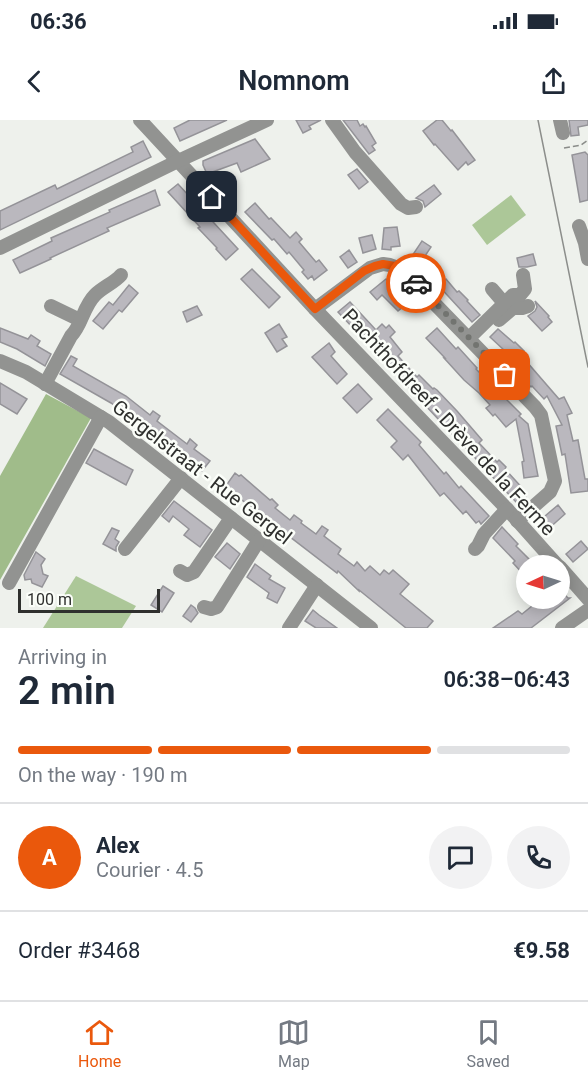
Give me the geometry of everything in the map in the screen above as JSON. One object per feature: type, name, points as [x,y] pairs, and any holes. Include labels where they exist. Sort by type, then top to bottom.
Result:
[{"type":"street","name":"Pachthofdreef - Drève de la Ferme","points":[[140,120],[315,309],[549,555]]},
{"type":"street","points":[[0,248],[267,120]]},
{"type":"street","points":[[324,120],[352,156]]},
{"type":"street","points":[[332,120],[401,204],[408,208],[416,207]]},
{"type":"street","points":[[579,226],[588,259]]},
{"type":"street","points":[[315,309],[370,268],[383,264],[390,265],[407,274],[471,340],[542,415],[555,482],[550,492],[518,521]]},
{"type":"street","points":[[45,384],[85,309],[95,295],[121,275]]},
{"type":"street","points":[[471,340],[504,303],[513,295],[520,295],[525,289],[523,275]]},
{"type":"street","points":[[492,289],[504,303]]},
{"type":"street","points":[[51,306],[80,320]]},
{"type":"street","points":[[471,340],[513,308],[522,309],[528,306]]},
{"type":"street","name":"Gergelstraat - Rue Gergel","points":[[0,361],[26,372],[109,422],[372,628]]},
{"type":"street","points":[[9,583],[101,417]]},
{"type":"street","points":[[125,549],[181,478]]},
{"type":"street","points":[[475,549],[484,534],[507,509]]},
{"type":"street","points":[[180,571],[187,575],[194,572],[231,518]]},
{"type":"street","points":[[204,607],[211,609],[217,607],[259,540]]},
{"type":"street","name":"Pachthofdreef - Drève de la Ferme","points":[[570,579],[588,599]]},
{"type":"street","points":[[290,628],[317,585]]},
{"type":"street","points":[[561,628],[588,610]]},
{"type":"path","points":[[564,148],[581,145],[588,140]]},
{"type":"green space","points":[[511,195],[526,215],[487,245],[472,225]]},
{"type":"green space","points":[[46,394],[91,418],[0,580],[0,476]]},
{"type":"green space","points":[[76,576],[136,606],[122,628],[43,628]]},
{"type":"building","points":[[190,120],[227,120],[180,141],[174,128]]},
{"type":"building","points":[[296,120],[321,120],[309,126],[311,129],[303,133]]},
{"type":"building","points":[[343,120],[357,120],[360,126],[363,124],[366,126],[376,143],[372,146],[375,150],[369,154]]},
{"type":"building","points":[[437,120],[442,120],[452,130],[475,160],[468,165],[466,162],[458,170],[434,145],[423,131]]},
{"type":"building","points":[[569,120],[588,120],[588,125],[578,127],[579,135],[571,136]]},
{"type":"building","points":[[255,139],[270,159],[241,172],[237,163],[207,174],[203,161]]},
{"type":"building","points":[[143,141],[151,157],[0,230],[0,211],[55,185],[57,189],[133,152],[131,147]]},
{"type":"building","points":[[585,152],[588,155],[588,200],[580,202],[572,155]]},
{"type":"building","points":[[357,169],[368,182],[359,189],[348,175]]},
{"type":"building","points":[[178,184],[238,249],[226,260],[168,192]]},
{"type":"building","points":[[434,185],[441,194],[425,207],[423,201],[416,198]]},
{"type":"building","points":[[155,190],[160,205],[107,228],[109,231],[20,273],[13,260],[52,241],[51,238]]},
{"type":"building","points":[[255,203],[290,238],[296,232],[302,239],[299,242],[316,262],[319,260],[327,270],[314,280],[312,276],[308,279],[302,272],[304,270],[289,252],[287,254],[245,212]]},
{"type":"building","points":[[397,227],[400,246],[391,247],[391,250],[382,249],[384,228]]},
{"type":"building","points":[[372,235],[376,249],[363,253],[359,238]]},
{"type":"building","points":[[422,241],[431,247],[421,262],[412,256]]},
{"type":"building","points":[[349,250],[357,262],[348,268],[340,257]]},
{"type":"building","points":[[533,254],[536,265],[519,267],[517,258]]},
{"type":"building","points":[[252,269],[280,297],[269,308],[241,279]]},
{"type":"building","points":[[386,279],[399,294],[403,291],[411,300],[398,311],[382,295],[377,300],[370,292]]},
{"type":"building","points":[[446,279],[480,315],[472,322],[438,285]]},
{"type":"building","points":[[129,285],[138,293],[103,329],[93,321],[109,302],[113,305]]},
{"type":"building","points":[[535,301],[552,322],[542,331],[528,316],[537,307]]},
{"type":"building","points":[[350,302],[376,330],[382,324],[386,328],[389,325],[395,332],[390,337],[402,352],[398,356],[417,377],[419,375],[437,390],[457,411],[482,440],[479,443],[497,462],[499,460],[506,467],[505,469],[526,492],[526,499],[521,497],[516,502],[466,446],[395,373],[397,371],[381,354],[379,356],[338,312]]},
{"type":"building","points":[[197,306],[202,315],[187,322],[183,312]]},
{"type":"building","points":[[279,324],[287,337],[282,339],[287,346],[277,352],[265,333]]},
{"type":"building","points":[[0,328],[28,339],[31,335],[40,341],[37,346],[51,354],[45,366],[17,349],[0,342]]},
{"type":"building","points":[[437,328],[456,349],[458,347],[528,424],[538,476],[524,478],[522,462],[524,461],[516,419],[506,427],[495,414],[493,416],[486,408],[490,405],[426,338]]},
{"type":"building","points":[[498,329],[524,351],[520,354],[559,399],[564,397],[572,413],[567,415],[573,441],[578,440],[585,479],[588,479],[588,491],[571,493],[565,454],[562,455],[556,426],[562,425],[547,396],[544,399],[531,387],[515,370],[517,369],[503,352],[505,351],[490,337]]},
{"type":"building","points":[[329,343],[335,352],[331,356],[347,374],[337,384],[312,357]]},
{"type":"building","points":[[71,356],[77,359],[73,366],[126,396],[150,415],[153,411],[160,416],[157,421],[187,444],[190,439],[197,445],[194,449],[210,461],[202,471],[111,403],[60,374]]},
{"type":"building","points":[[0,383],[27,399],[17,414],[0,404]]},
{"type":"building","points":[[358,384],[372,399],[357,413],[343,398]]},
{"type":"building","points":[[388,409],[421,442],[419,445],[444,474],[446,472],[459,488],[461,486],[489,516],[481,524],[479,521],[476,523],[466,511],[463,514],[444,493],[440,496],[408,455],[403,460],[391,447],[397,441],[377,420]]},
{"type":"building","points":[[94,449],[133,470],[126,485],[86,463]]},
{"type":"building","points":[[235,473],[241,475],[270,500],[272,499],[278,505],[275,508],[290,520],[294,515],[316,534],[322,526],[328,530],[324,536],[341,549],[338,554],[354,566],[357,562],[365,571],[370,566],[380,575],[384,570],[389,574],[393,570],[409,584],[400,594],[433,621],[427,628],[406,628],[359,591],[338,571],[337,573],[225,487]]},
{"type":"building","points":[[174,501],[212,530],[200,547],[184,535],[189,529],[173,516],[169,522],[162,516]]},
{"type":"building","points":[[558,505],[565,514],[546,531],[538,522]]},
{"type":"building","points":[[502,527],[518,544],[516,546],[525,555],[516,555],[516,566],[513,563],[515,561],[493,538]]},
{"type":"building","points":[[112,528],[119,531],[115,539],[119,542],[116,551],[103,544]]},
{"type":"building","points":[[581,541],[588,549],[573,562],[570,555],[566,554]]},
{"type":"building","points":[[227,543],[240,554],[230,569],[215,557]]},
{"type":"building","points":[[36,552],[45,559],[41,565],[43,574],[48,576],[42,587],[32,583],[31,579],[25,580],[24,575]]},
{"type":"building","points":[[255,564],[271,576],[269,579],[285,588],[277,603],[267,598],[269,593],[247,577]]},
{"type":"building","points":[[163,586],[174,593],[162,612],[151,605]]},
{"type":"building","points":[[191,605],[198,613],[191,622],[183,616]]},
{"type":"building","points":[[528,609],[556,609],[531,628],[493,628],[518,611],[522,614]]},
{"type":"building","points":[[313,610],[337,628],[316,628],[305,621]]},
{"type":"tram line","points":[[538,120],[588,367]]},
{"type":"way so far","points":[[416,283],[505,375]]},
{"type":"route","points":[[212,197],[315,309],[364,271],[375,266],[383,264],[395,266],[416,283]]}]
